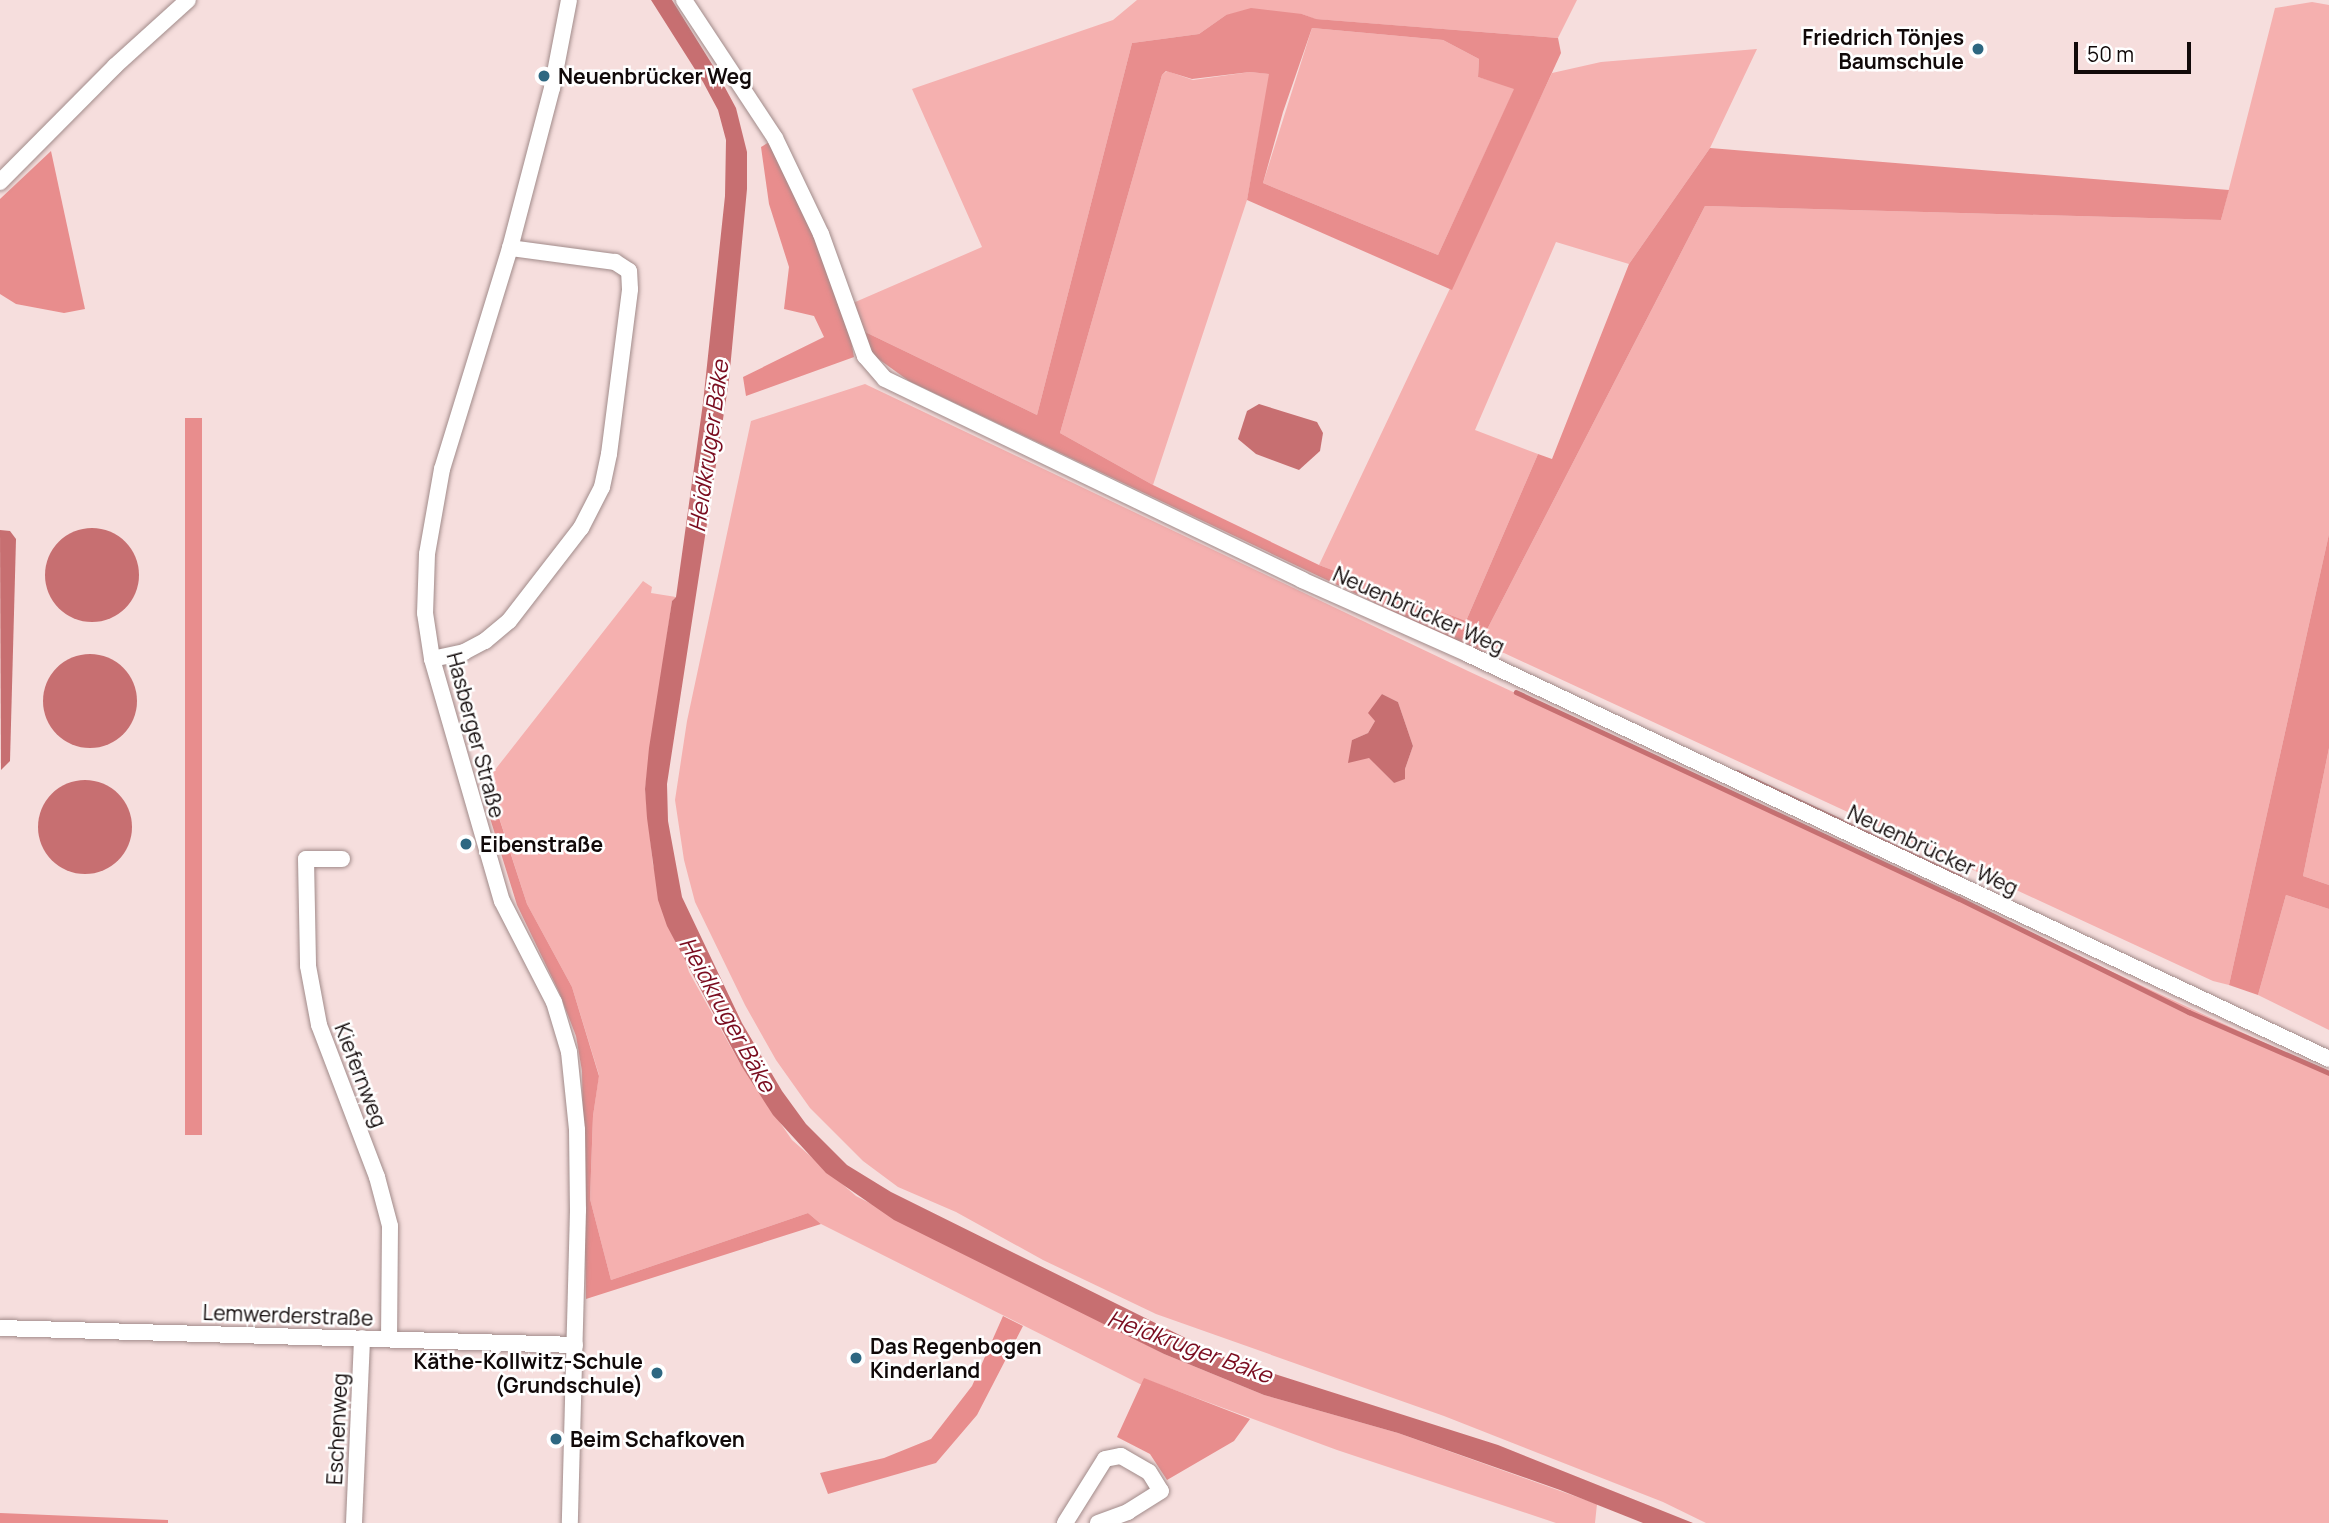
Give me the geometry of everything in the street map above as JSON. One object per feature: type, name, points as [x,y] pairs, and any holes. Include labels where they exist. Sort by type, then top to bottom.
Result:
[{"type":"street","points":[[0,182],[115,66],[188,0]]},
{"type":"street","name":"Hasberger Straße","points":[[569,0],[552,88],[510,248],[442,469],[427,554],[425,613],[432,659],[502,901],[554,1002],[569,1052],[577,1130],[570,1523]]},
{"type":"street","name":"Neuenbrücker Weg","points":[[684,0],[775,138],[821,234],[865,356],[885,379],[1302,580],[1468,654],[2329,1059]]},
{"type":"street","points":[[432,659],[464,652],[485,641],[509,621],[581,528],[602,486],[609,454],[630,289],[629,271],[615,262],[510,248]]},
{"type":"street","name":"Kiefernweg","points":[[342,859],[306,859],[308,966],[319,1025],[377,1177],[390,1226],[389,1339]]},
{"type":"street","name":"Lemwerderstraße","points":[[0,1328],[575,1345]]},
{"type":"street","name":"Eschenweg","points":[[354,1523],[362,1338]]},
{"type":"street","points":[[1065,1523],[1105,1459],[1121,1456],[1149,1472],[1161,1491],[1128,1512],[1098,1523]]},
{"type":"shaded area","points":[[1137,0],[1577,0],[1558,38],[1315,19],[1302,14],[1226,15],[1199,34],[1132,43],[1037,415],[861,330],[853,303],[982,247],[912,89],[1113,20]]},
{"type":"shaded area","points":[[2312,2],[2329,5],[2329,534],[2229,985],[2213,981],[1504,653],[1476,651],[1705,206],[2221,220],[2275,8]]},
{"type":"shaded area","points":[[1251,8],[1302,14],[1316,19],[1558,38],[1561,53],[1452,290],[1247,200],[1269,74],[1250,72],[1192,79],[1166,71],[1162,75],[1060,433],[1153,485],[1319,565],[1466,621],[1538,454],[1552,459],[1629,264],[1710,148],[2229,190],[2221,220],[1705,206],[1476,651],[909,381],[873,355],[861,330],[1037,415],[1132,43],[1199,34],[1226,15]],"holes":[[[1312,28],[1443,40],[1479,59],[1478,77],[1514,89],[1438,255],[1263,183],[1283,112]]]},
{"type":"shaded area","points":[[1312,28],[1443,40],[1479,59],[1478,77],[1515,88],[1438,255],[1263,183]]},
{"type":"shaded area","points":[[1757,49],[1710,148],[1629,264],[1556,242],[1475,430],[1538,454],[1466,621],[1319,565],[1552,73],[1601,62]]},
{"type":"shaded area","points":[[1167,71],[1193,80],[1250,72],[1270,74],[1247,200],[1153,485],[1060,433],[1162,75]]},
{"type":"shaded area","points":[[769,142],[812,233],[848,323],[854,357],[746,396],[743,377],[824,337],[814,316],[784,309],[789,267],[769,204],[761,147]]},
{"type":"shaded area","points":[[51,151],[85,309],[64,313],[16,304],[0,294],[0,199]]},
{"type":"shaded area","points":[[865,384],[1468,671],[2329,1073],[2329,1523],[1706,1523],[1663,1502],[1444,1416],[1156,1314],[1043,1260],[956,1212],[898,1187],[863,1161],[810,1108],[776,1060],[745,1005],[695,902],[684,860],[675,800],[687,721],[751,421]],"holes":[[[1382,694],[1398,702],[1413,746],[1405,769],[1394,783],[1352,740],[1368,733],[1375,721]]]},
{"type":"shaded area","points":[[185,418],[202,418],[202,1135],[185,1135]]},
{"type":"shaded area","points":[[2329,534],[2329,748],[2303,876],[2329,885],[2329,909],[2286,895],[2258,995],[2229,985]]},
{"type":"shaded area","points":[[643,581],[652,587],[651,593],[676,597],[672,601],[645,789],[653,865],[689,972],[742,1067],[792,1140],[856,1196],[1164,1354],[1264,1395],[1398,1433],[1597,1504],[1595,1523],[1556,1523],[1337,1450],[1145,1379],[1142,1385],[821,1224],[808,1213],[611,1280],[590,1199],[593,1116],[599,1075],[572,987],[527,904],[487,780]]},
{"type":"shaded area","points":[[2329,748],[2329,885],[2303,876]]},
{"type":"shaded area","points":[[491,793],[527,904],[572,987],[599,1076],[593,1116],[590,1199],[611,1280],[808,1213],[821,1224],[586,1299],[582,1071],[576,1036],[559,992],[517,905],[485,802]]},
{"type":"shaded area","points":[[2286,895],[2329,909],[2329,1030],[2258,995]]},
{"type":"shaded area","points":[[1003,1316],[1023,1326],[977,1415],[936,1463],[828,1494],[820,1473],[884,1458],[931,1439],[972,1386]]},
{"type":"shaded area","points":[[1144,1378],[1250,1419],[1234,1441],[1167,1480],[1150,1454],[1117,1437]]},
{"type":"shaded area","points":[[0,1513],[168,1520],[168,1523],[0,1523]]},
{"type":"water","name":"Heidkruger Bäke","points":[[651,0],[672,0],[736,108],[747,152],[747,189],[729,380],[667,784],[668,821],[682,897],[742,1023],[782,1091],[806,1124],[847,1165],[891,1192],[1228,1359],[1498,1445],[1693,1523],[1643,1523],[1560,1490],[1398,1433],[1264,1395],[1164,1354],[894,1220],[826,1173],[773,1115],[742,1067],[667,926],[658,900],[647,818],[645,789],[649,748],[672,601],[676,597],[703,403],[725,196],[726,140],[718,110],[703,82]]},
{"type":"water","points":[[1259,404],[1317,422],[1323,433],[1320,451],[1299,470],[1256,454],[1238,439],[1247,411]]},
{"type":"water","points":[[92,528],[110,531],[125,542],[136,557],[139,575],[136,593],[125,608],[110,619],[92,622],[74,619],[59,608],[48,593],[45,575],[48,557],[59,542],[74,531]]},
{"type":"water","points":[[0,530],[10,531],[16,539],[10,761],[1,770]]},
{"type":"water","points":[[90,654],[108,657],[123,668],[134,683],[137,701],[134,719],[123,734],[108,745],[90,748],[72,745],[57,734],[46,719],[43,701],[46,683],[57,668],[72,657]]},
{"type":"water","points":[[1382,694],[1398,702],[1413,746],[1405,769],[1405,779],[1394,783],[1369,758],[1348,763],[1352,740],[1368,733],[1375,721],[1368,713]]},
{"type":"water","points":[[85,780],[103,783],[118,794],[129,809],[132,827],[129,845],[118,860],[103,871],[85,874],[67,871],[52,860],[41,845],[38,827],[41,809],[52,794],[67,783]]},
{"type":"waterway","points":[[1516,692],[1958,898],[2189,1012],[2329,1073]]},
{"type":"waterway","points":[[1737,772],[1960,877]]},
{"type":"place","name":"Friedrich Tönjes Baumschule","points":[[1978,49]]},
{"type":"place","name":"Neuenbrücker Weg","points":[[544,76]]},
{"type":"place","name":"Eibenstraße","points":[[466,844]]},
{"type":"place","name":"Das Regenbogen Kinderland","points":[[856,1358]]},
{"type":"place","name":"Käthe-Kollwitz-Schule (Grundschule)","points":[[657,1373]]},
{"type":"place","name":"Beim Schafkoven","points":[[556,1439]]}]
